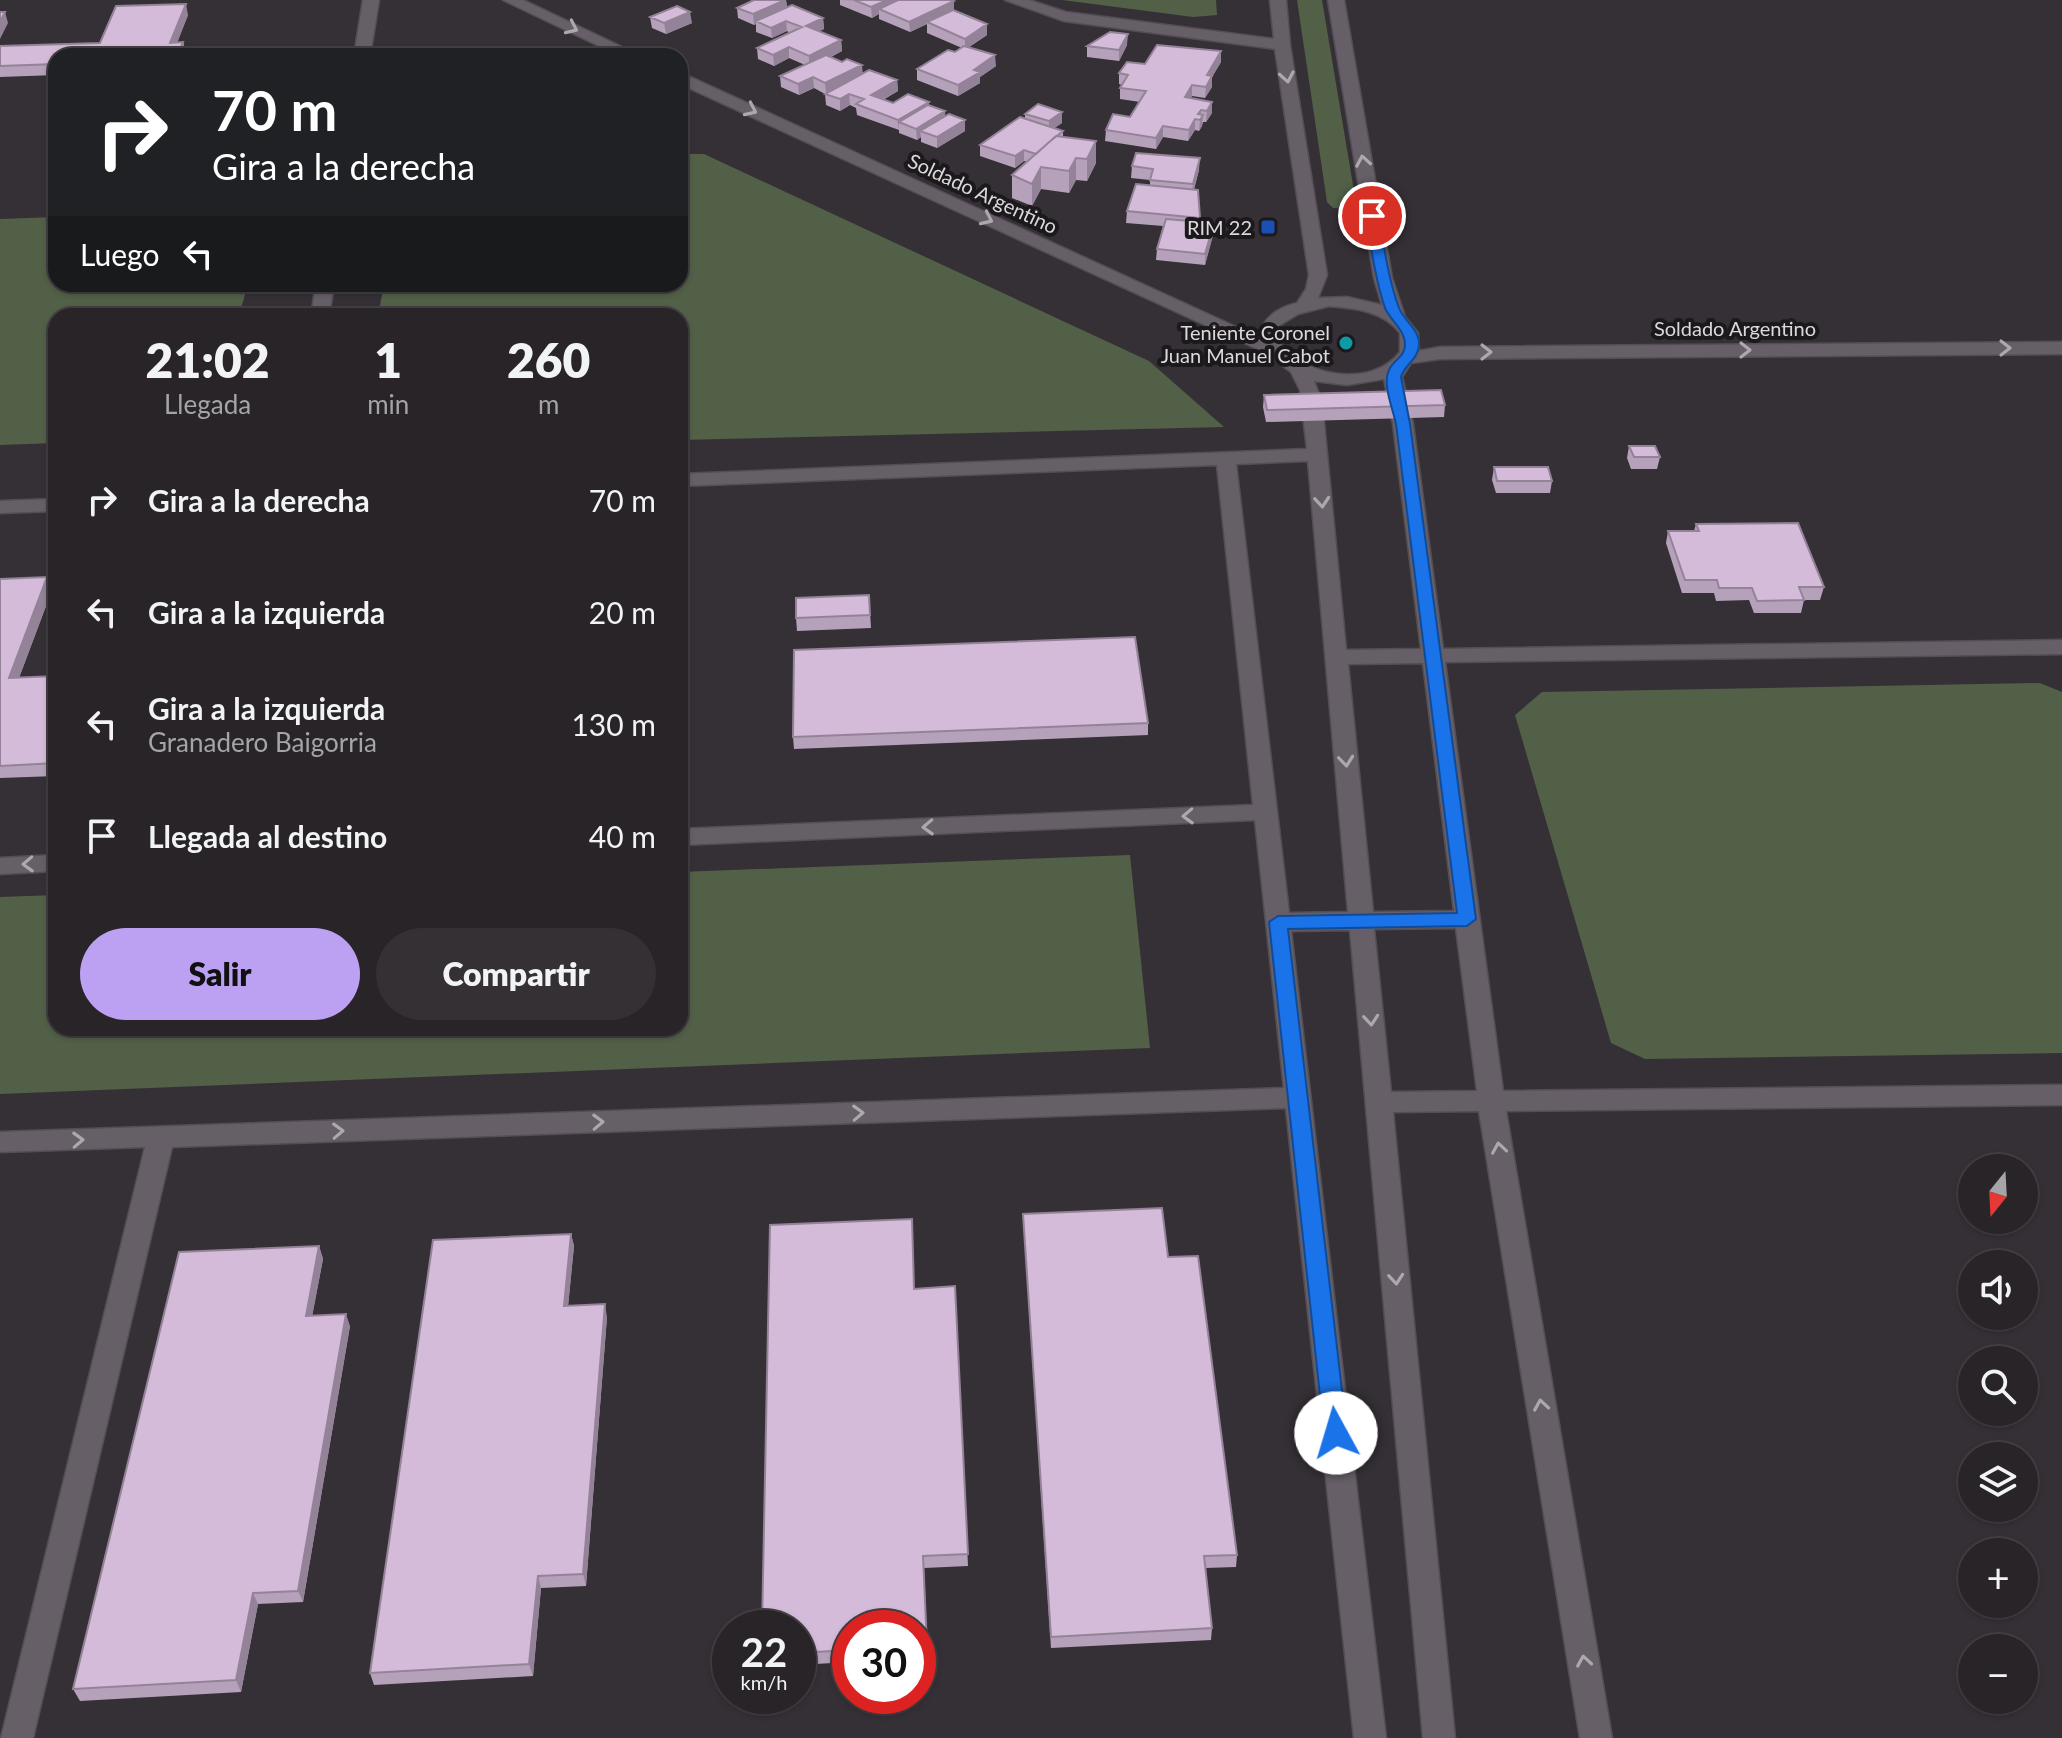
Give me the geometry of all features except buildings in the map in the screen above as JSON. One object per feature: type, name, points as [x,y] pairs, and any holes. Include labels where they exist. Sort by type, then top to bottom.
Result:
[{"type":"street","points":[[363,48],[371,0]]},
{"type":"street","points":[[511,0],[616,48]]},
{"type":"street","points":[[1013,0],[1064,16],[1282,45]]},
{"type":"street","points":[[1278,0],[1282,45],[1318,275],[1315,289],[1305,304]]},
{"type":"street","points":[[1336,0],[1383,278],[1396,319]]},
{"type":"street","name":"Soldado Argentino","points":[[688,82],[1268,348],[1280,361],[1300,372],[1323,378],[1374,376],[1402,363],[1440,353],[2062,348]]},
{"type":"street","points":[[1268,348],[1266,335],[1271,322],[1285,311],[1305,304],[1354,303],[1396,319],[1409,331],[1413,345],[1393,377],[1403,424],[1491,1101],[1596,1738]]},
{"type":"street","points":[[1300,372],[1310,390],[1317,455],[1439,1738]]},
{"type":"street","points":[[688,480],[1317,455]]},
{"type":"street","points":[[1226,459],[1370,1738]]},
{"type":"street","points":[[0,507],[48,505]]},
{"type":"street","points":[[1336,657],[2062,647]]},
{"type":"street","points":[[688,837],[1266,812]]},
{"type":"street","points":[[0,866],[48,863]]},
{"type":"street","points":[[1278,922],[1467,919]]},
{"type":"street","points":[[1379,1102],[2062,1095]]},
{"type":"street","points":[[0,1142],[1298,1098]]},
{"type":"street","points":[[17,1738],[161,1137]]},
{"type":"green space","points":[[1062,0],[1216,0],[1217,15],[1193,17]]},
{"type":"green space","points":[[1297,0],[1322,0],[1356,203],[1350,209],[1333,208],[1327,202]]},
{"type":"green space","points":[[688,154],[704,154],[1149,361],[1224,427],[688,440],[688,308],[380,308],[382,292],[688,292]]},
{"type":"green space","points":[[48,217],[48,292],[246,292],[241,308],[48,308],[48,443],[0,445],[0,219]]},
{"type":"green space","points":[[2040,683],[2062,692],[2062,1053],[1645,1059],[1611,1043],[1515,715],[1542,692]]},
{"type":"green space","points":[[1130,855],[1150,1048],[0,1094],[0,897],[48,895],[48,1036],[688,1036],[688,872]]},
{"type":"place","name":"RIM 22","points":[[1268,227]]},
{"type":"place","name":"Teniente Coronel Juan Manuel Cabot","points":[[1346,343]]},
{"type":"route","points":[[1336,1433],[1278,922],[1467,919],[1403,424],[1393,377],[1396,367],[1408,358],[1413,345],[1409,331],[1396,319],[1391,305],[1372,216]]}]
